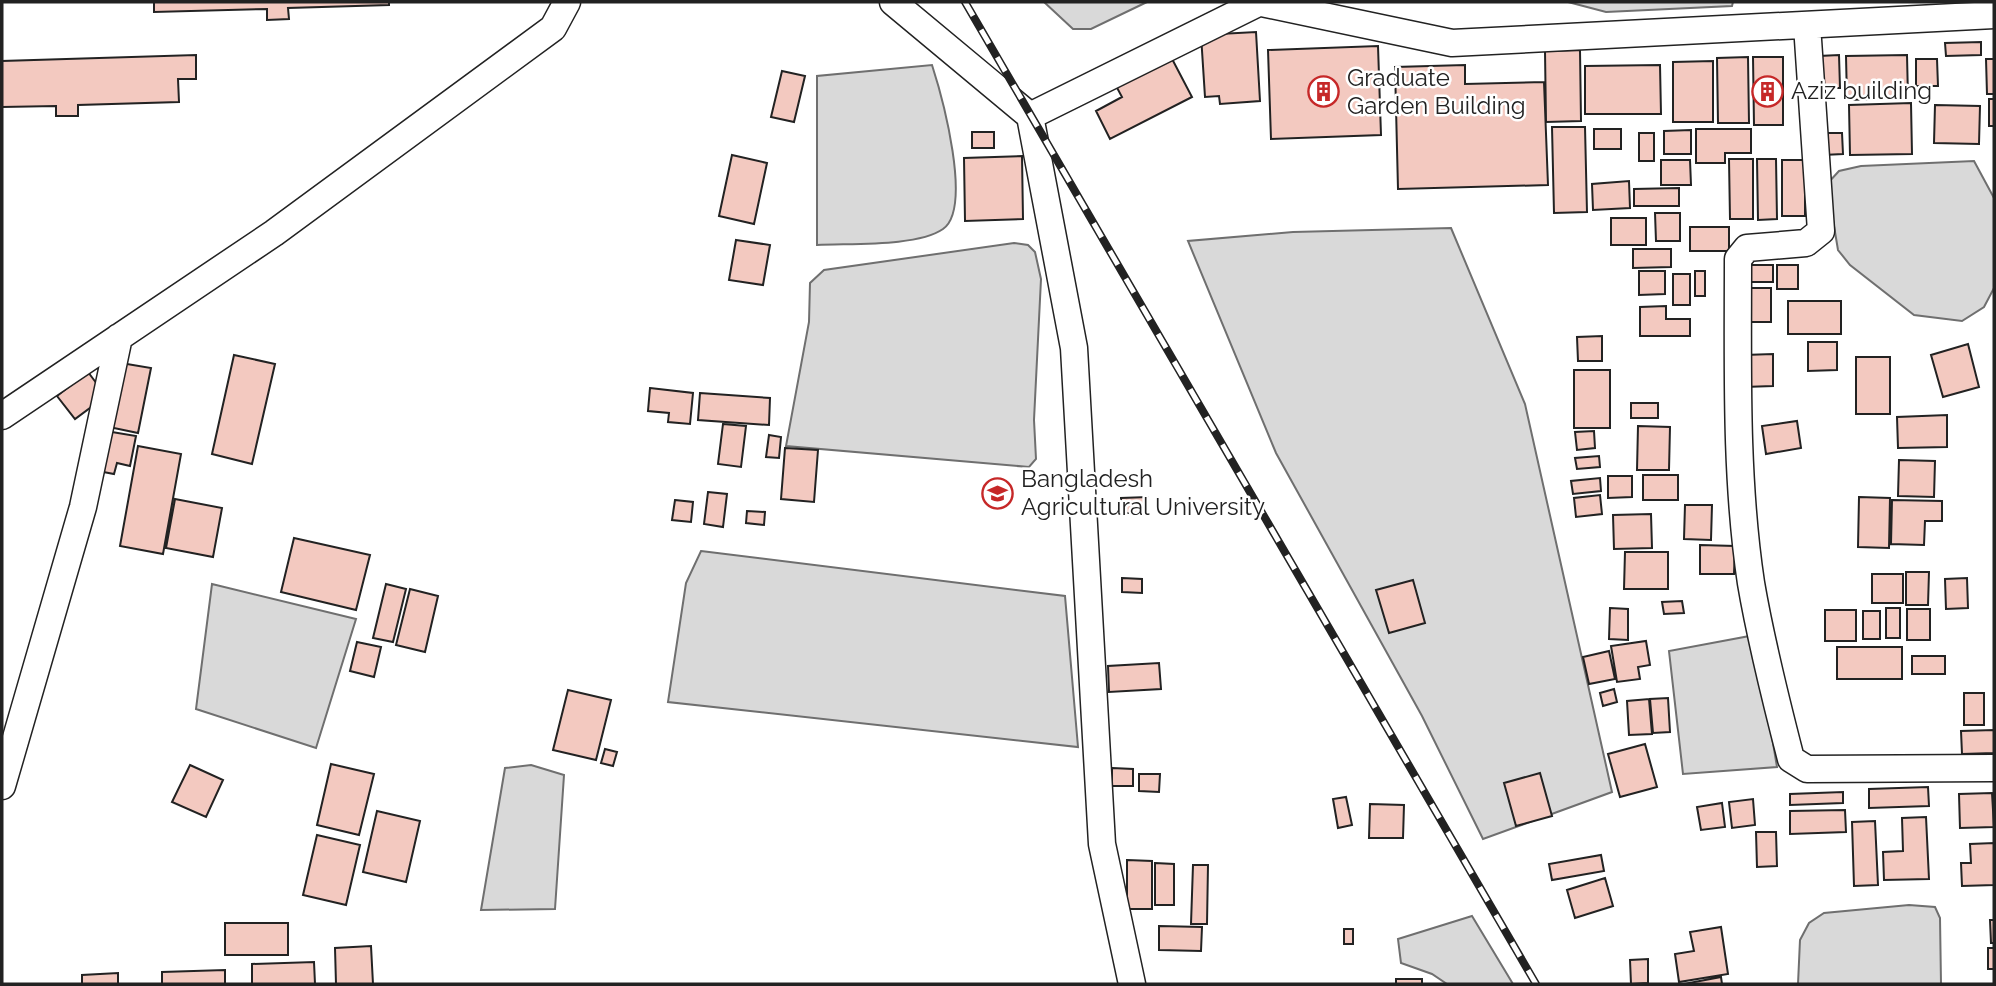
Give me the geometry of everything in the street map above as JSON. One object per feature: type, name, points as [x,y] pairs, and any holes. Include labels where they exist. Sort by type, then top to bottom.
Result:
[{"type":"street","points":[[2,416],[274,233],[553,28],[567,2]]},
{"type":"street","points":[[893,2],[1030,116],[1074,348],[1102,845],[1132,984]]},
{"type":"street","points":[[1030,116],[1257,2],[1452,43],[1994,15]]},
{"type":"street","points":[[1807,25],[1821,231],[1806,243],[1747,248],[1738,259],[1743,488],[1751,582],[1771,681],[1791,759],[1807,769],[1994,768]]},
{"type":"street","points":[[2,786],[83,507],[119,337]]},
{"type":"shaded area","points":[[1044,2],[1147,2],[1091,29],[1073,29]]},
{"type":"shaded area","points":[[1568,2],[1733,2],[1732,6],[1606,12]]},
{"type":"shaded area","points":[[932,65],[953,151],[955,199],[952,217],[943,229],[917,239],[817,245],[817,76]]},
{"type":"shaded area","points":[[1974,161],[1994,198],[1994,288],[1984,307],[1962,321],[1914,315],[1850,265],[1838,250],[1827,184],[1839,171],[1861,166]]},
{"type":"shaded area","points":[[1451,228],[1525,404],[1612,792],[1483,839],[1422,716],[1276,453],[1188,241],[1293,232]]},
{"type":"shaded area","points":[[1014,243],[1028,245],[1035,252],[1041,279],[1034,420],[1036,459],[1029,467],[786,446],[809,322],[810,283],[824,270]]},
{"type":"shaded area","points":[[701,551],[1065,596],[1078,747],[668,702],[686,583]]},
{"type":"shaded area","points":[[212,584],[356,619],[316,748],[196,709]]},
{"type":"shaded area","points":[[1755,635],[1777,767],[1683,774],[1669,651]]},
{"type":"shaded area","points":[[531,765],[564,775],[555,909],[481,910],[505,768]]},
{"type":"shaded area","points":[[1909,905],[1935,907],[1940,918],[1941,984],[1798,984],[1800,940],[1809,923],[1824,913]]},
{"type":"shaded area","points":[[1472,916],[1513,984],[1447,984],[1432,974],[1401,963],[1398,939]]},
{"type":"building","points":[[154,2],[389,2],[389,5],[288,8],[289,19],[267,20],[267,9],[154,12]]},
{"type":"building","points":[[1256,32],[1260,101],[1220,104],[1219,96],[1205,97],[1201,35]]},
{"type":"building","points":[[1981,42],[1981,55],[1946,56],[1945,43]]},
{"type":"building","name":"Graduate Garden Building","points":[[1378,46],[1381,135],[1271,139],[1268,50]]},
{"type":"building","points":[[1580,50],[1581,121],[1546,122],[1545,51]]},
{"type":"building","points":[[196,55],[196,79],[178,79],[179,102],[78,105],[78,116],[56,116],[56,106],[2,107],[2,61]]},
{"type":"building","points":[[1170,55],[1192,97],[1110,139],[1096,111],[1122,97],[1115,84]]},
{"type":"building","points":[[1839,55],[1840,88],[1820,88],[1819,56]]},
{"type":"building","points":[[1907,55],[1908,98],[1847,100],[1846,56]]},
{"type":"building","points":[[1748,57],[1749,123],[1718,123],[1717,58]]},
{"type":"building","name":"Aziz building","points":[[1753,57],[1783,57],[1783,125],[1754,125]]},
{"type":"building","points":[[1916,59],[1937,59],[1938,86],[1916,86]]},
{"type":"building","points":[[1986,59],[1994,59],[1994,94],[1987,94]]},
{"type":"building","points":[[1713,61],[1713,122],[1673,122],[1673,62]]},
{"type":"building","points":[[1465,65],[1465,84],[1544,82],[1548,185],[1398,189],[1395,67]]},
{"type":"building","points":[[1660,65],[1661,114],[1585,114],[1585,66]]},
{"type":"building","points":[[782,71],[805,76],[794,122],[771,117]]},
{"type":"building","points":[[1989,99],[1994,99],[1994,126],[1989,126]]},
{"type":"building","points":[[1911,103],[1912,154],[1850,155],[1849,105]]},
{"type":"building","points":[[1935,105],[1980,106],[1979,144],[1934,143]]},
{"type":"building","points":[[1552,127],[1585,127],[1587,212],[1554,213]]},
{"type":"building","points":[[1594,129],[1621,129],[1621,149],[1594,149]]},
{"type":"building","points":[[1696,129],[1751,129],[1751,153],[1725,153],[1725,163],[1696,163]]},
{"type":"building","points":[[1691,130],[1691,154],[1664,154],[1664,131]]},
{"type":"building","points":[[972,132],[994,132],[994,148],[972,148]]},
{"type":"building","points":[[1639,133],[1654,133],[1654,161],[1639,161]]},
{"type":"building","points":[[1822,133],[1842,133],[1843,154],[1823,155]]},
{"type":"building","points":[[732,155],[767,163],[754,224],[719,216]]},
{"type":"building","points":[[1022,156],[1023,219],[965,221],[964,158]]},
{"type":"building","points":[[1729,159],[1753,159],[1753,219],[1730,219]]},
{"type":"building","points":[[1757,159],[1776,159],[1777,219],[1758,220]]},
{"type":"building","points":[[1661,160],[1690,160],[1691,185],[1661,185]]},
{"type":"building","points":[[1782,160],[1805,160],[1805,216],[1782,216]]},
{"type":"building","points":[[1629,181],[1630,208],[1593,210],[1592,184]]},
{"type":"building","points":[[1679,188],[1679,206],[1634,206],[1634,189]]},
{"type":"building","points":[[1655,213],[1680,213],[1680,241],[1656,241]]},
{"type":"building","points":[[1611,218],[1646,218],[1646,245],[1611,245]]},
{"type":"building","points":[[1690,227],[1729,227],[1729,251],[1690,251]]},
{"type":"building","points":[[736,240],[770,245],[763,285],[729,280]]},
{"type":"building","points":[[1633,249],[1671,249],[1671,267],[1633,268]]},
{"type":"building","points":[[1744,265],[1773,265],[1773,282],[1744,282]]},
{"type":"building","points":[[1777,265],[1798,265],[1798,289],[1777,289]]},
{"type":"building","points":[[1639,271],[1665,271],[1665,294],[1639,295]]},
{"type":"building","points":[[1695,271],[1705,271],[1705,296],[1695,296]]},
{"type":"building","points":[[1673,274],[1690,274],[1690,305],[1673,305]]},
{"type":"building","points":[[1743,288],[1771,288],[1771,322],[1744,322]]},
{"type":"building","points":[[1788,301],[1841,301],[1841,334],[1788,334]]},
{"type":"building","points":[[1666,306],[1666,319],[1690,319],[1690,336],[1640,336],[1640,307]]},
{"type":"building","points":[[1602,336],[1602,361],[1578,361],[1577,337]]},
{"type":"building","points":[[1808,342],[1837,342],[1837,370],[1808,371]]},
{"type":"building","points":[[1968,344],[1979,387],[1943,397],[1931,355]]},
{"type":"building","points":[[1773,354],[1773,386],[1744,387],[1744,355]]},
{"type":"building","points":[[234,355],[275,364],[252,464],[212,454]]},
{"type":"building","points":[[1856,357],[1890,357],[1890,414],[1856,414]]},
{"type":"building","points":[[121,363],[151,368],[138,433],[109,427]]},
{"type":"building","points":[[1574,370],[1610,370],[1610,428],[1574,428]]},
{"type":"building","points":[[88,372],[106,396],[75,419],[57,396]]},
{"type":"building","points":[[650,388],[693,393],[690,424],[668,422],[669,413],[648,411]]},
{"type":"building","points":[[700,393],[770,398],[769,425],[698,420]]},
{"type":"building","points":[[1631,403],[1658,403],[1658,418],[1631,418]]},
{"type":"building","points":[[1947,415],[1947,447],[1898,448],[1897,417]]},
{"type":"building","points":[[1797,421],[1801,448],[1766,454],[1762,426]]},
{"type":"building","points":[[723,424],[746,426],[741,467],[718,464]]},
{"type":"building","points":[[1638,426],[1670,427],[1669,470],[1637,470]]},
{"type":"building","points":[[106,431],[136,436],[130,466],[117,463],[114,474],[98,471]]},
{"type":"building","points":[[1594,431],[1595,448],[1577,450],[1575,432]]},
{"type":"building","points":[[769,435],[781,437],[779,458],[766,457]]},
{"type":"building","points":[[138,446],[181,454],[163,554],[120,546]]},
{"type":"building","points":[[785,448],[818,450],[814,502],[781,499]]},
{"type":"building","points":[[1599,456],[1600,467],[1577,469],[1575,458]]},
{"type":"building","points":[[1899,460],[1935,461],[1934,497],[1898,496]]},
{"type":"building","points":[[1643,475],[1678,475],[1678,500],[1643,500]]},
{"type":"building","points":[[1608,476],[1632,476],[1632,497],[1608,498]]},
{"type":"building","points":[[1600,478],[1601,491],[1573,494],[1571,481]]},
{"type":"building","points":[[708,492],[727,494],[723,527],[704,524]]},
{"type":"building","points":[[1600,495],[1602,514],[1576,517],[1574,498]]},
{"type":"building","points":[[1148,497],[1148,513],[1121,513],[1121,498]]},
{"type":"building","points":[[1859,497],[1890,498],[1889,548],[1858,547]]},
{"type":"building","points":[[175,499],[222,508],[213,557],[166,548]]},
{"type":"building","points":[[675,500],[693,502],[691,522],[672,520]]},
{"type":"building","points":[[1892,500],[1942,501],[1942,521],[1925,521],[1924,545],[1891,544]]},
{"type":"building","points":[[1685,505],[1712,505],[1711,540],[1684,539]]},
{"type":"building","points":[[747,511],[765,512],[764,525],[746,523]]},
{"type":"building","points":[[1651,514],[1652,548],[1614,549],[1613,515]]},
{"type":"building","points":[[294,538],[370,555],[356,610],[281,592]]},
{"type":"building","points":[[1700,545],[1735,546],[1734,574],[1700,574]]},
{"type":"building","points":[[1625,552],[1668,552],[1668,589],[1624,589]]},
{"type":"building","points":[[1906,572],[1929,572],[1928,605],[1906,605]]},
{"type":"building","points":[[1872,574],[1903,574],[1903,603],[1872,603]]},
{"type":"building","points":[[1122,578],[1142,579],[1142,593],[1122,592]]},
{"type":"building","points":[[1967,578],[1968,608],[1946,609],[1945,579]]},
{"type":"building","points":[[1413,580],[1425,623],[1389,633],[1376,590]]},
{"type":"building","points":[[386,584],[406,589],[393,642],[373,638]]},
{"type":"building","points":[[410,589],[438,596],[425,652],[396,645]]},
{"type":"building","points":[[1682,601],[1684,613],[1664,614],[1662,602]]},
{"type":"building","points":[[1610,608],[1628,609],[1628,640],[1609,639]]},
{"type":"building","points":[[1886,608],[1900,608],[1900,638],[1886,638]]},
{"type":"building","points":[[1907,609],[1930,609],[1930,640],[1907,640]]},
{"type":"building","points":[[1825,610],[1856,610],[1856,641],[1825,641]]},
{"type":"building","points":[[1863,611],[1880,611],[1880,639],[1863,639]]},
{"type":"building","points":[[1646,641],[1650,665],[1638,667],[1640,679],[1617,682],[1611,646]]},
{"type":"building","points":[[357,642],[381,647],[374,677],[350,671]]},
{"type":"building","points":[[1837,647],[1902,647],[1902,679],[1837,679]]},
{"type":"building","points":[[1609,651],[1615,679],[1589,684],[1583,657]]},
{"type":"building","points":[[1912,656],[1945,656],[1945,674],[1912,674]]},
{"type":"building","points":[[1159,663],[1161,689],[1109,692],[1108,666]]},
{"type":"building","points":[[1614,689],[1617,702],[1603,706],[1600,693]]},
{"type":"building","points":[[568,690],[611,700],[596,760],[553,750]]},
{"type":"building","points":[[1964,693],[1984,693],[1984,725],[1964,725]]},
{"type":"building","points":[[1668,698],[1670,732],[1653,733],[1650,699]]},
{"type":"building","points":[[1649,699],[1652,734],[1629,735],[1627,701]]},
{"type":"building","points":[[1994,730],[1994,753],[1962,754],[1961,731]]},
{"type":"building","points":[[1645,744],[1657,787],[1620,797],[1608,754]]},
{"type":"building","points":[[605,749],[617,752],[613,766],[601,763]]},
{"type":"building","points":[[331,764],[374,774],[359,835],[317,825]]},
{"type":"building","points":[[190,765],[223,780],[206,817],[172,802]]},
{"type":"building","points":[[1112,768],[1133,769],[1133,786],[1112,786]]},
{"type":"building","points":[[1540,773],[1552,816],[1516,826],[1504,783]]},
{"type":"building","points":[[1139,774],[1160,774],[1159,792],[1139,791]]},
{"type":"building","points":[[1928,787],[1929,806],[1869,808],[1869,789]]},
{"type":"building","points":[[1843,792],[1843,803],[1790,805],[1790,794]]},
{"type":"building","points":[[1992,793],[1994,827],[1960,828],[1959,794]]},
{"type":"building","points":[[1346,797],[1352,825],[1338,828],[1333,799]]},
{"type":"building","points":[[1753,799],[1755,825],[1732,828],[1729,802]]},
{"type":"building","points":[[1722,803],[1725,827],[1701,830],[1697,807]]},
{"type":"building","points":[[1370,804],[1404,805],[1403,838],[1369,838]]},
{"type":"building","points":[[1845,810],[1846,832],[1790,834],[1790,811]]},
{"type":"building","points":[[377,811],[420,821],[406,882],[363,872]]},
{"type":"building","points":[[1926,817],[1929,879],[1884,880],[1883,852],[1903,851],[1902,818]]},
{"type":"building","points":[[1875,821],[1878,885],[1854,886],[1852,822]]},
{"type":"building","points":[[1756,832],[1776,832],[1777,866],[1757,867]]},
{"type":"building","points":[[317,835],[360,845],[346,905],[303,895]]},
{"type":"building","points":[[1994,843],[1994,885],[1962,886],[1961,863],[1971,863],[1970,844]]},
{"type":"building","points":[[1601,855],[1604,871],[1552,880],[1549,864]]},
{"type":"building","points":[[1127,860],[1152,861],[1152,909],[1127,909]]},
{"type":"building","points":[[1155,863],[1174,864],[1174,905],[1155,905]]},
{"type":"building","points":[[1193,865],[1208,865],[1207,924],[1191,924]]},
{"type":"building","points":[[1605,878],[1613,906],[1575,918],[1567,890]]},
{"type":"building","points":[[1990,920],[1994,920],[1994,943],[1991,943]]},
{"type":"building","points":[[225,923],[288,923],[288,955],[225,955]]},
{"type":"building","points":[[1159,926],[1202,927],[1201,951],[1159,950]]},
{"type":"building","points":[[1721,927],[1728,974],[1679,982],[1675,954],[1694,951],[1690,932]]},
{"type":"building","points":[[1344,929],[1353,929],[1353,944],[1344,944]]},
{"type":"building","points":[[371,946],[373,984],[336,984],[335,948]]},
{"type":"building","points":[[1988,948],[1994,948],[1994,969],[1988,969]]},
{"type":"building","points":[[1648,959],[1648,983],[1631,984],[1630,960]]},
{"type":"building","points":[[314,962],[315,984],[252,984],[252,964]]},
{"type":"building","points":[[225,970],[225,984],[162,984],[162,972]]},
{"type":"building","points":[[118,973],[118,984],[82,984],[82,975]]},
{"type":"building","points":[[1721,977],[1722,984],[1684,984]]},
{"type":"building","points":[[1396,979],[1422,979],[1422,984],[1396,984]]},
{"type":"railway","points":[[965,2],[1536,984]]},
{"type":"place","name":"Aziz building","points":[[1768,91]]},
{"type":"place","name":"Graduate Garden Building","points":[[1324,92]]},
{"type":"place","name":"Bangladesh Agricultural University","points":[[998,493]]}]
